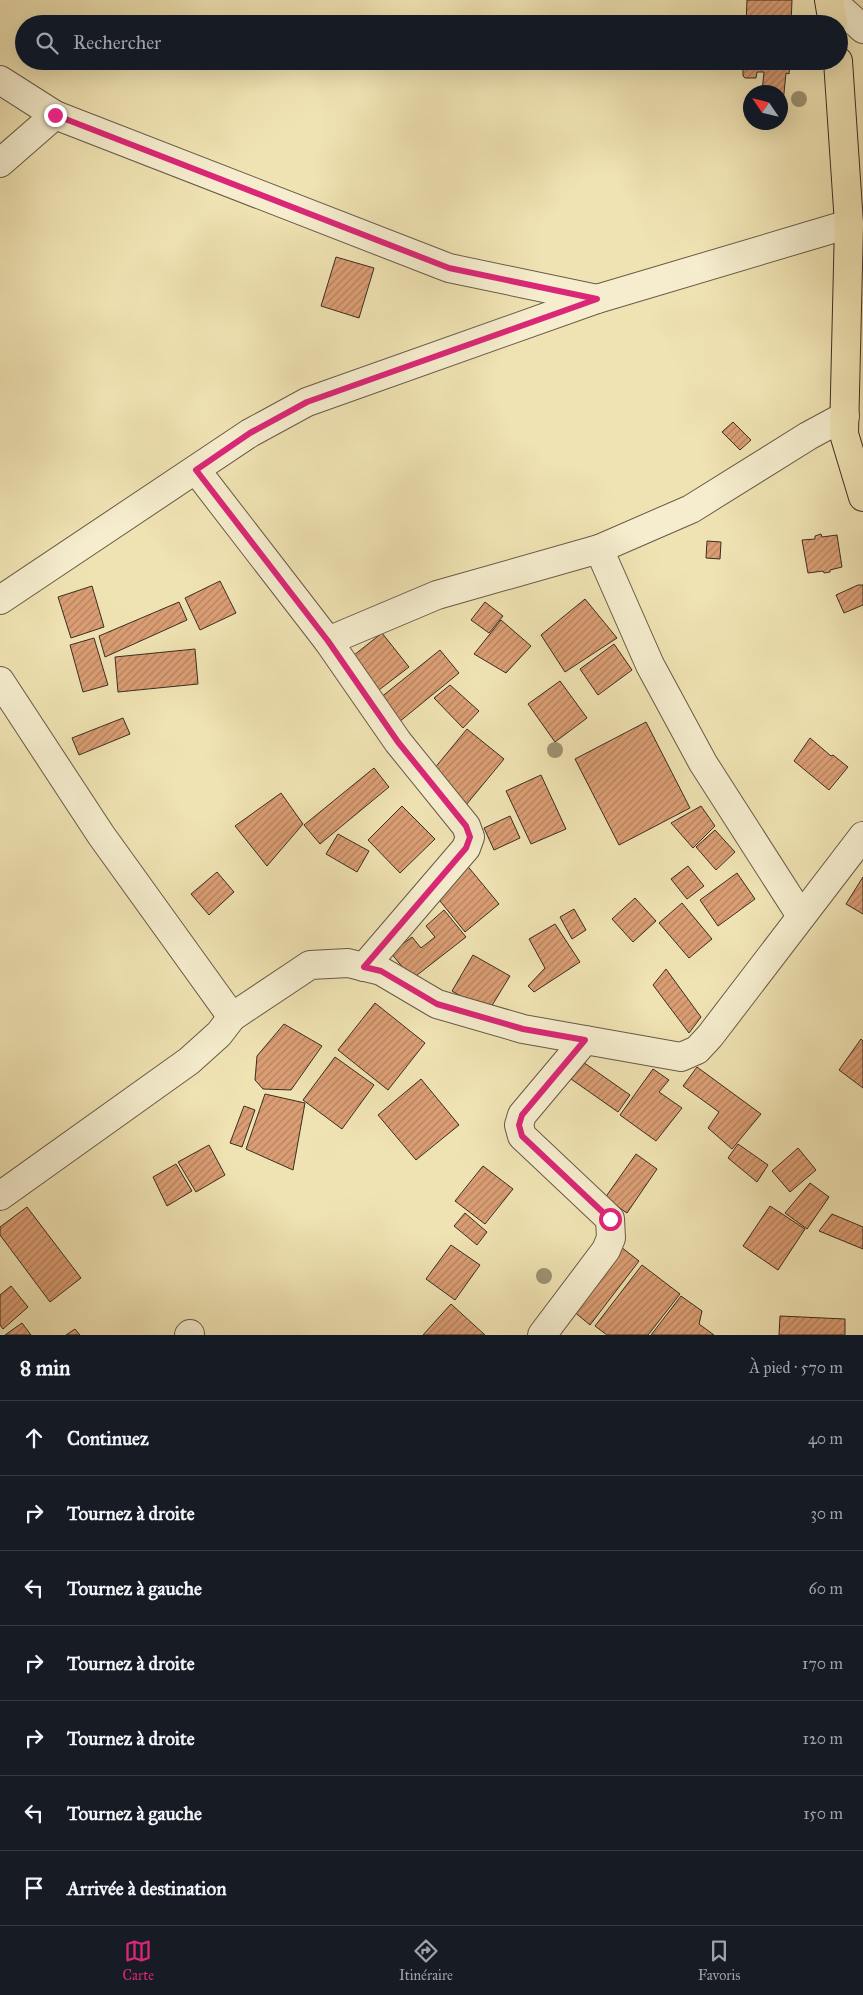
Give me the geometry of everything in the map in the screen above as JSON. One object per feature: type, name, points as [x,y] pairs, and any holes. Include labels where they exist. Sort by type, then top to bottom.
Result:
[{"type":"main road","points":[[830,0],[831,15]]},
{"type":"main road","points":[[839,70],[849,224],[844,434],[863,497]]},
{"type":"street","points":[[830,0],[847,15]]},
{"type":"street","points":[[848,16],[863,29]]},
{"type":"street","points":[[0,80],[55,115],[449,268],[597,299]]},
{"type":"street","points":[[0,163],[55,115]]},
{"type":"street","points":[[0,600],[250,433],[307,402],[597,299],[849,224]]},
{"type":"street","points":[[328,641],[437,595],[599,549],[691,509],[808,436],[845,416]]},
{"type":"street","points":[[196,470],[328,641],[398,742],[466,826],[470,837],[466,848],[364,967]]},
{"type":"street","points":[[599,549],[650,665],[703,763],[801,916]]},
{"type":"street","points":[[0,681],[101,836],[232,1017]]},
{"type":"street","points":[[0,1196],[188,1061],[219,1034],[232,1017],[310,965],[348,963],[381,971],[437,1004],[523,1029],[681,1057],[697,1050],[710,1036],[863,836]]},
{"type":"street","points":[[542,1335],[606,1250],[611,1238],[610,1219],[522,1136],[519,1125],[522,1115],[585,1040]]},
{"type":"building","points":[[747,0],[792,0],[791,15],[746,15]]},
{"type":"building","points":[[743,70],[789,70],[789,74],[786,73],[785,85],[763,85],[764,72],[757,72],[756,78],[745,78]]},
{"type":"building","points":[[336,257],[374,268],[359,318],[321,306]]},
{"type":"building","points":[[733,422],[751,440],[740,450],[722,432]]},
{"type":"building","points":[[821,534],[822,537],[837,535],[842,567],[830,570],[830,572],[808,573],[802,540],[815,539],[815,536]]},
{"type":"building","points":[[707,541],[721,542],[720,559],[706,558]]},
{"type":"building","points":[[220,581],[236,613],[200,630],[185,598]]},
{"type":"building","points":[[858,585],[863,585],[863,605],[844,613],[836,595]]},
{"type":"building","points":[[92,586],[104,627],[71,638],[58,597]]},
{"type":"building","points":[[585,599],[617,638],[565,672],[541,635]]},
{"type":"building","points":[[179,602],[187,620],[105,657],[99,636]]},
{"type":"building","points":[[485,602],[503,616],[489,633],[471,620]]},
{"type":"building","points":[[501,620],[531,646],[506,673],[474,654]]},
{"type":"building","points":[[382,633],[409,667],[375,693],[349,659]]},
{"type":"building","points":[[94,638],[108,685],[83,692],[70,645]]},
{"type":"building","points":[[614,644],[632,670],[598,695],[580,669]]},
{"type":"building","points":[[195,649],[198,684],[118,692],[115,657]]},
{"type":"building","points":[[440,650],[459,673],[399,722],[380,698]]},
{"type":"building","points":[[560,681],[587,718],[555,742],[528,704]]},
{"type":"building","points":[[450,685],[479,711],[463,728],[434,698]]},
{"type":"building","points":[[123,718],[130,734],[79,755],[72,738]]},
{"type":"building","points":[[646,722],[690,808],[619,845],[575,759]]},
{"type":"building","points":[[467,729],[504,759],[466,805],[429,775]]},
{"type":"building","points":[[810,738],[831,756],[833,755],[848,767],[829,790],[794,761]]},
{"type":"building","points":[[374,768],[389,787],[320,844],[304,825]]},
{"type":"building","points":[[541,775],[566,829],[531,844],[506,791]]},
{"type":"building","points":[[281,793],[303,824],[267,866],[235,826]]},
{"type":"building","points":[[402,806],[435,839],[400,873],[368,840]]},
{"type":"building","points":[[701,806],[715,826],[693,848],[671,823]]},
{"type":"building","points":[[510,816],[520,838],[494,850],[484,828]]},
{"type":"building","points":[[715,830],[735,852],[716,870],[696,847]]},
{"type":"building","points":[[338,834],[369,851],[357,872],[326,854]]},
{"type":"building","points":[[465,863],[499,904],[465,932],[432,891]]},
{"type":"building","points":[[688,866],[704,886],[687,899],[671,879]]},
{"type":"building","points":[[217,872],[234,892],[209,915],[191,894]]},
{"type":"building","points":[[737,873],[755,899],[718,926],[700,900]]},
{"type":"building","points":[[863,877],[863,914],[846,904]]},
{"type":"building","points":[[635,898],[656,921],[633,942],[612,919]]},
{"type":"building","points":[[682,903],[712,939],[689,958],[659,923]]},
{"type":"building","points":[[574,909],[586,930],[572,939],[560,917]]},
{"type":"building","points":[[444,910],[466,937],[412,979],[391,953],[412,937],[421,948],[435,937],[426,926]]},
{"type":"building","points":[[555,924],[580,962],[534,992],[528,986],[545,968],[529,939]]},
{"type":"building","points":[[473,955],[510,976],[488,1012],[452,991]]},
{"type":"building","points":[[666,969],[701,1017],[689,1033],[653,985]]},
{"type":"building","points":[[375,1003],[425,1043],[388,1090],[338,1050]]},
{"type":"building","points":[[284,1024],[322,1046],[291,1090],[263,1089],[255,1080],[257,1056]]},
{"type":"building","points":[[861,1039],[863,1041],[863,1088],[839,1070]]},
{"type":"building","points":[[335,1057],[374,1085],[342,1129],[303,1100]]},
{"type":"building","points":[[583,1062],[630,1095],[618,1112],[571,1079]]},
{"type":"building","points":[[697,1067],[761,1114],[732,1149],[708,1128],[719,1112],[683,1086]]},
{"type":"building","points":[[653,1069],[669,1080],[659,1092],[682,1108],[656,1141],[620,1115]]},
{"type":"building","points":[[421,1079],[459,1125],[416,1160],[378,1115]]},
{"type":"building","points":[[265,1094],[305,1103],[293,1170],[246,1149]]},
{"type":"building","points":[[244,1106],[255,1110],[242,1147],[230,1143]]},
{"type":"building","points":[[738,1144],[768,1165],[757,1182],[728,1158]]},
{"type":"building","points":[[209,1145],[225,1175],[196,1192],[178,1162]]},
{"type":"building","points":[[798,1148],[816,1170],[790,1192],[772,1171]]},
{"type":"building","points":[[636,1154],[657,1169],[627,1213],[605,1198]]},
{"type":"building","points":[[176,1164],[192,1191],[167,1206],[153,1177]]},
{"type":"building","points":[[483,1166],[513,1189],[485,1224],[455,1201]]},
{"type":"building","points":[[810,1183],[829,1197],[807,1229],[785,1213]]},
{"type":"building","points":[[770,1206],[805,1229],[778,1270],[743,1246]]},
{"type":"building","points":[[27,1207],[81,1278],[50,1302],[0,1235],[0,1227]]},
{"type":"building","points":[[465,1213],[487,1232],[477,1245],[454,1226]]},
{"type":"building","points":[[832,1214],[863,1227],[863,1249],[819,1231]]},
{"type":"building","points":[[451,1245],[480,1265],[455,1300],[426,1279]]},
{"type":"building","points":[[621,1247],[639,1261],[590,1325],[572,1310]]},
{"type":"building","points":[[642,1265],[680,1294],[648,1335],[607,1335],[595,1326]]},
{"type":"building","points":[[11,1286],[28,1307],[3,1329],[0,1325],[0,1295]]},
{"type":"building","points":[[681,1296],[702,1311],[699,1324],[714,1335],[651,1335]]},
{"type":"building","points":[[451,1304],[485,1335],[423,1335]]},
{"type":"building","points":[[780,1316],[845,1319],[845,1335],[779,1335]]},
{"type":"building","points":[[22,1323],[31,1335],[5,1335]]},
{"type":"building","points":[[75,1329],[80,1335],[66,1335]]},
{"type":"route","points":[[55,115],[449,268],[597,299],[307,402],[250,433],[196,470],[328,641],[398,742],[466,826],[470,837],[466,848],[364,967],[381,971],[437,1004],[523,1029],[585,1040],[522,1115],[519,1125],[522,1136],[610,1219]]}]
